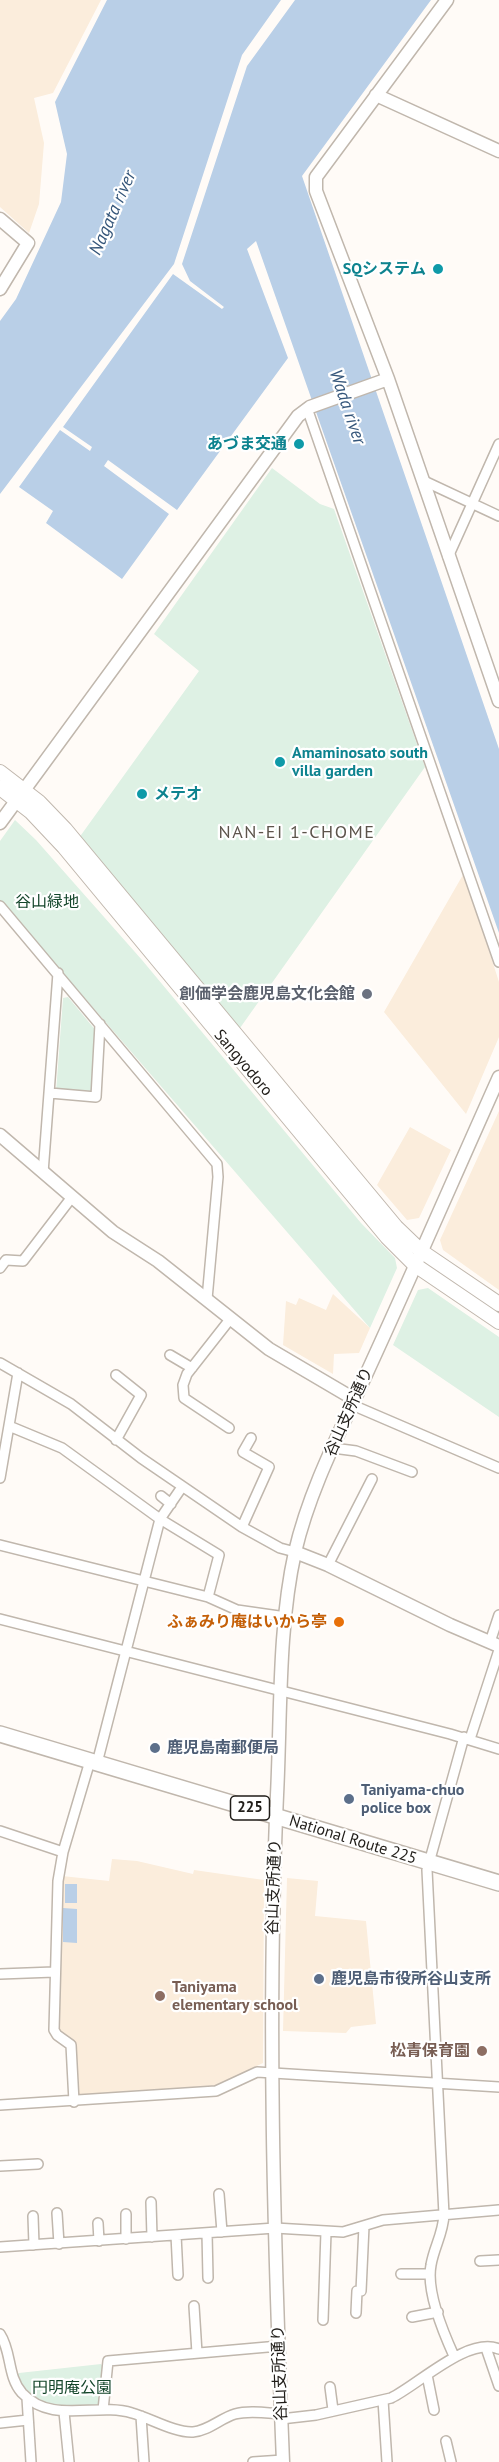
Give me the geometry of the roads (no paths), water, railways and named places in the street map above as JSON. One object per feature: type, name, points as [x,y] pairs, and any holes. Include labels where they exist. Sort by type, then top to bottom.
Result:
[{"type":"highway","name":"National Route 225","points":[[0,1734],[499,1883]]},
{"type":"main road","name":"Sangyodoro","points":[[0,772],[380,1228],[415,1265],[499,1322]]},
{"type":"main road","name":"Sangyodoro","points":[[0,788],[20,795],[65,829],[385,1214],[421,1251],[499,1304]]},
{"type":"street","points":[[447,0],[316,177],[315,191],[383,381],[422,480],[499,702]]},
{"type":"street","points":[[376,96],[499,151]]},
{"type":"street","points":[[0,219],[28,243],[0,289]]},
{"type":"street","points":[[0,823],[291,425],[308,407],[383,381]]},
{"type":"street","points":[[308,407],[499,962]]},
{"type":"street","points":[[448,558],[499,444]]},
{"type":"street","points":[[422,480],[499,516]]},
{"type":"street","points":[[0,906],[218,1166],[207,1299]]},
{"type":"street","points":[[43,1173],[58,974]]},
{"type":"street","points":[[50,1093],[96,1097],[100,1024]]},
{"type":"street","name":"谷山支所通り","points":[[283,2461],[275,2228],[271,1963],[286,1617],[295,1552],[309,1507],[354,1399],[499,1077]]},
{"type":"street","points":[[0,1135],[113,1232],[159,1261],[290,1363],[354,1399],[357,1407],[499,1468]]},
{"type":"street","points":[[0,1268],[6,1260],[23,1261],[72,1197]]},
{"type":"street","points":[[229,1428],[184,1398],[184,1382],[192,1368],[231,1318]]},
{"type":"street","points":[[170,1355],[192,1368]]},
{"type":"street","points":[[0,1363],[71,1404],[116,1440],[242,1527],[280,1548],[328,1564],[496,1646]]},
{"type":"street","points":[[0,1478],[18,1373]]},
{"type":"street","points":[[116,1375],[141,1395],[116,1440]]},
{"type":"street","points":[[9,1426],[62,1448],[160,1519],[219,1555],[208,1597]]},
{"type":"street","points":[[242,1527],[269,1467],[243,1452],[251,1438]]},
{"type":"street","points":[[333,1448],[356,1452],[412,1472]]},
{"type":"street","points":[[328,1564],[372,1479]]},
{"type":"street","points":[[74,2102],[71,2045],[54,2030],[55,1910],[63,1852],[126,1651],[160,1519],[182,1487]]},
{"type":"street","points":[[161,1496],[171,1504]]},
{"type":"street","points":[[0,1545],[208,1597],[237,1610],[286,1617]]},
{"type":"street","points":[[454,2356],[438,2312],[430,2274],[444,2214],[427,1870],[496,1646],[499,1615]]},
{"type":"street","points":[[0,1619],[467,1738],[499,1749]]},
{"type":"street","points":[[0,1831],[63,1852]]},
{"type":"street","points":[[0,1974],[54,1972]]},
{"type":"street","points":[[0,2104],[74,2102],[216,2091],[249,2075],[272,2072],[499,2087]]},
{"type":"street","points":[[0,2166],[38,2164]]},
{"type":"street","points":[[219,2194],[222,2232]]},
{"type":"street","points":[[151,2202],[152,2237]]},
{"type":"street","points":[[0,2247],[275,2228],[343,2232],[383,2220],[499,2210]]},
{"type":"street","points":[[57,2213],[59,2244]]},
{"type":"street","points":[[126,2214],[126,2239]]},
{"type":"street","points":[[33,2216],[34,2245]]},
{"type":"street","points":[[98,2223],[99,2241]]},
{"type":"street","points":[[356,2313],[357,2291],[361,2291],[364,2226]]},
{"type":"street","points":[[323,2320],[326,2232]]},
{"type":"street","points":[[207,2233],[208,2278]]},
{"type":"street","points":[[176,2235],[178,2275]]},
{"type":"street","points":[[480,2261],[499,2260]]},
{"type":"street","points":[[401,2274],[430,2274]]},
{"type":"street","points":[[194,2306],[197,2353]]},
{"type":"street","points":[[412,2317],[438,2312]]},
{"type":"street","points":[[0,2334],[6,2346],[14,2382],[27,2398],[44,2407],[64,2412],[123,2411],[195,2432],[236,2413],[281,2416],[333,2410],[383,2400],[402,2393],[454,2356],[492,2346],[499,2349]]},
{"type":"street","points":[[103,2410],[108,2361],[279,2346]]},
{"type":"street","points":[[486,2348],[499,2386]]},
{"type":"street","points":[[0,2375],[12,2372]]},
{"type":"street","points":[[427,2375],[434,2410]]},
{"type":"street","points":[[330,2387],[333,2410]]},
{"type":"street","points":[[27,2398],[31,2462]]},
{"type":"street","points":[[383,2400],[387,2462]]},
{"type":"street","points":[[64,2412],[69,2462]]},
{"type":"street","points":[[141,2416],[144,2462]]},
{"type":"street","points":[[0,2423],[28,2420]]},
{"type":"street","points":[[446,2441],[452,2462]]},
{"type":"street","points":[[253,2462],[283,2461]]},
{"type":"water","name":"Nagata river","points":[[107,0],[281,0],[242,55],[174,264],[0,494],[0,321],[16,299],[61,202],[67,154],[55,102]]},
{"type":"water","name":"Wada river","points":[[295,0],[431,0],[302,176],[499,749],[499,933],[256,241],[247,249],[288,358],[177,510],[108,460],[104,466],[169,514],[122,579],[46,523],[53,511],[19,487],[60,430],[90,451],[92,447],[63,427],[173,274],[222,309],[224,307],[190,281],[182,264],[247,66]]},
{"type":"water","points":[[65,1884],[77,1884],[77,1903],[65,1903]]},
{"type":"water","points":[[63,1908],[77,1909],[77,1943],[63,1942]]},
{"type":"place","name":"SQシステム","points":[[438,269]]},
{"type":"place","name":"あづま交通","points":[[299,444]]},
{"type":"place","name":"Amaminosato south villa garden","points":[[280,762]]},
{"type":"place","name":"メテオ","points":[[142,794]]},
{"type":"place","name":"創価学会鹿児島文化会館","points":[[367,994]]},
{"type":"place","name":"ふぁみり庵はいから亭","points":[[339,1622]]},
{"type":"place","name":"鹿児島南郵便局","points":[[155,1748]]},
{"type":"place","name":"Taniyama-chuo police box","points":[[349,1799]]},
{"type":"place","name":"鹿児島市役所谷山支所","points":[[319,1979]]},
{"type":"place","name":"Taniyama elementary school","points":[[160,1996]]},
{"type":"place","name":"松青保育園","points":[[482,2051]]},
{"type":"district","name":"NAN-EI 1-CHOME","points":[[297,833]]},
{"type":"park label","name":"谷山緑地","points":[[47,902]]},
{"type":"park label","name":"円明庵公園","points":[[72,2388]]}]
